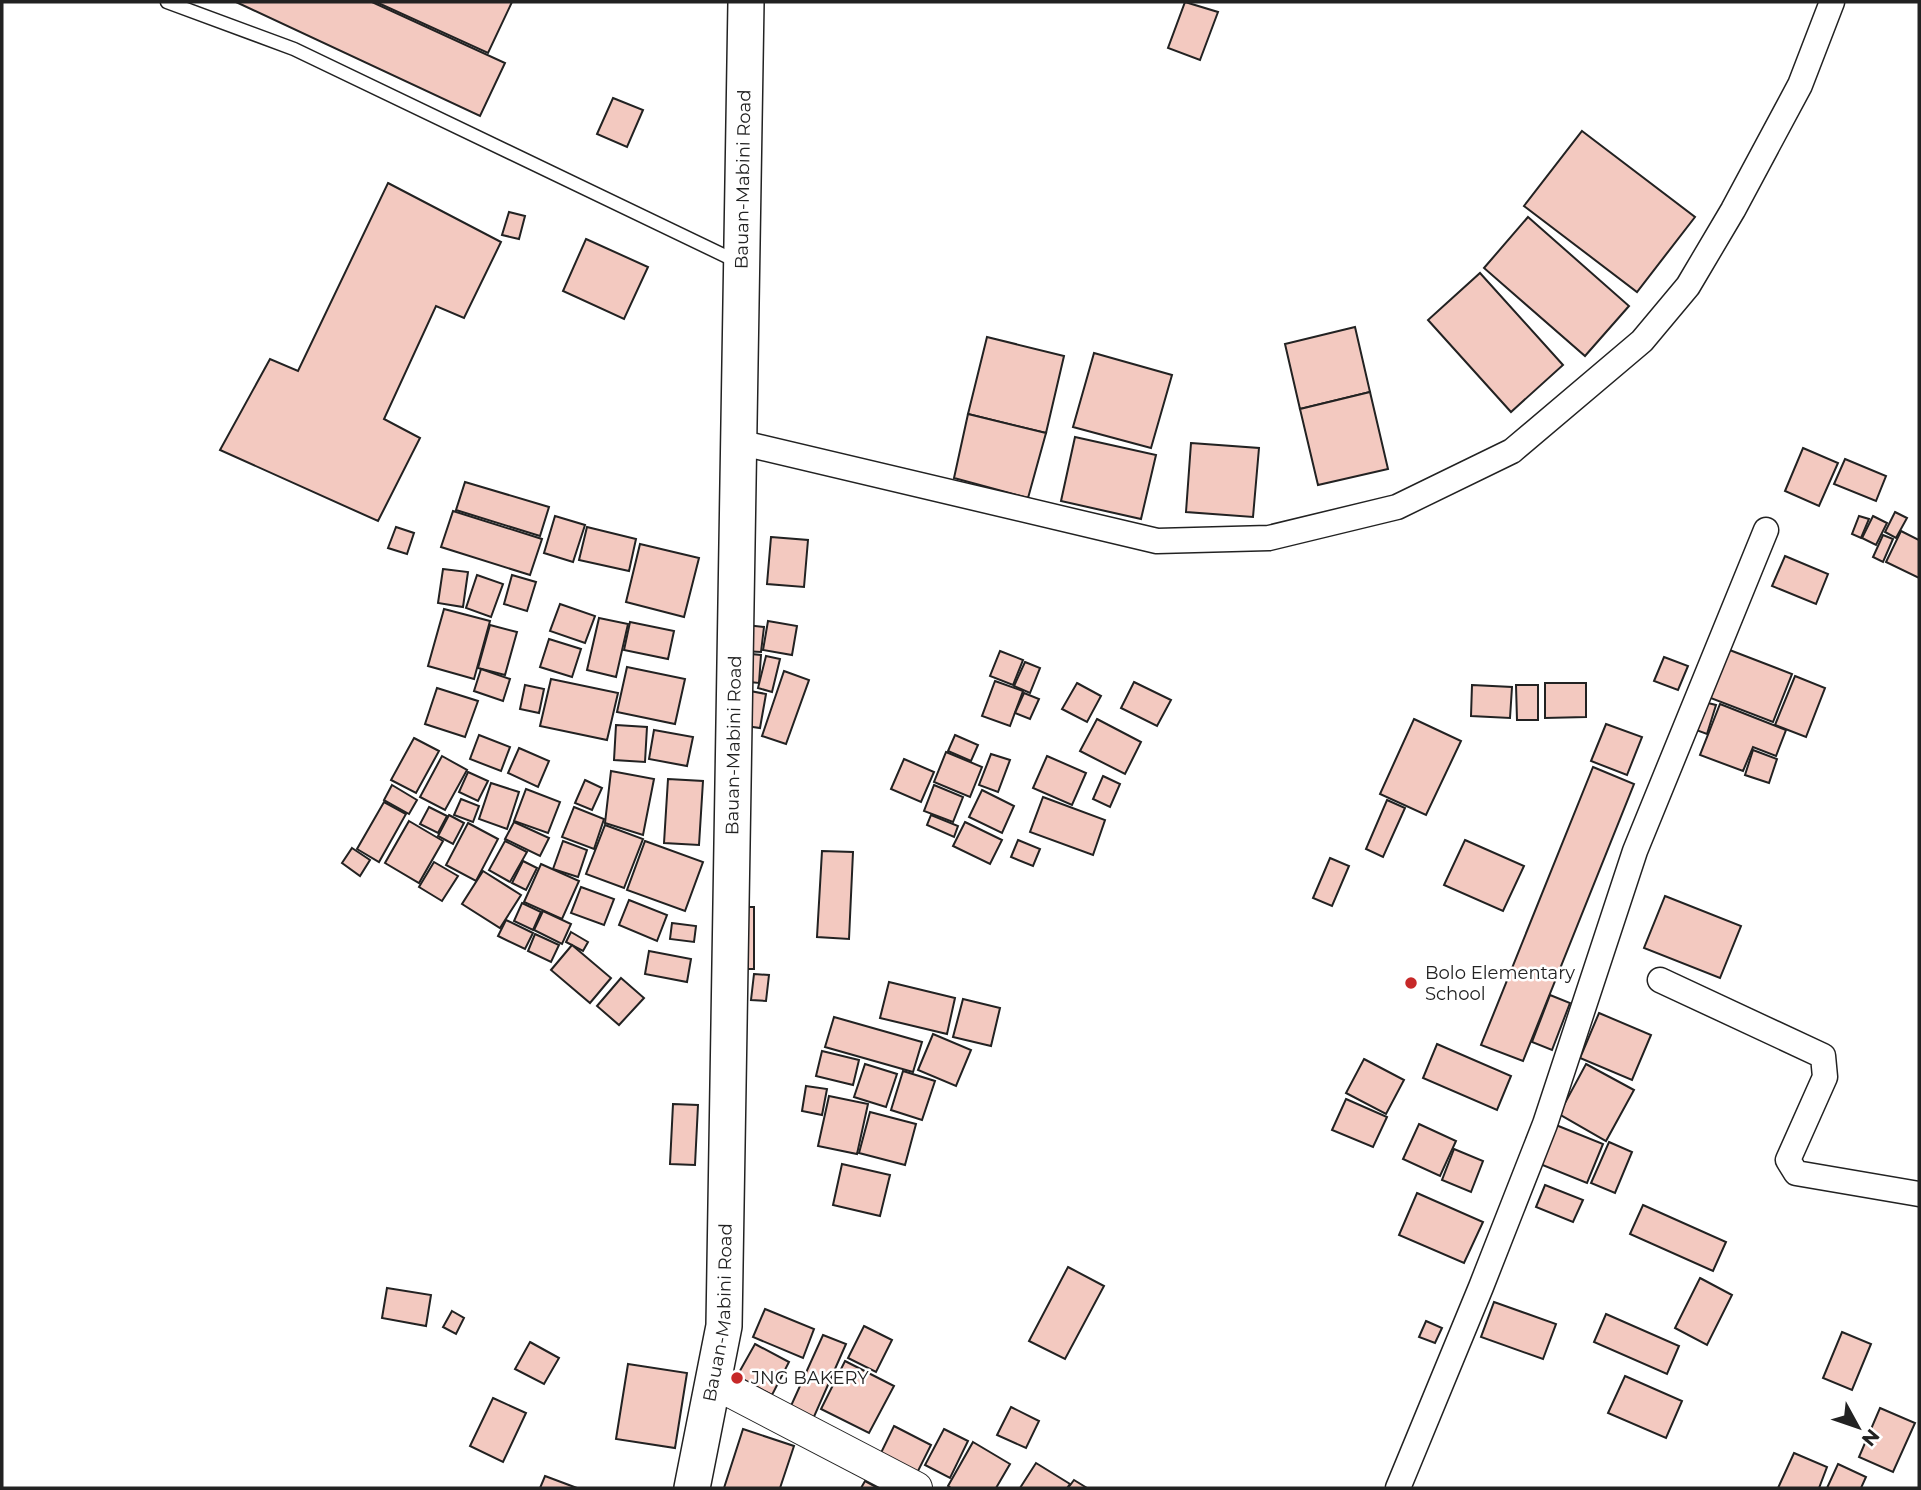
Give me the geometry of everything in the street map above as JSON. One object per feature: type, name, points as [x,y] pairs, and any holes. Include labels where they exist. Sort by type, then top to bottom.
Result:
[{"type":"main road","name":"Bauan-Mabini Road","points":[[692,1488],[724,1326],[746,2]]},
{"type":"street","points":[[738,442],[1157,541],[1269,537],[1397,507],[1512,451],[1642,341],[1688,286],[1733,210],[1800,85],[1832,2]]},
{"type":"street","points":[[1398,1488],[1545,1124],[1635,852],[1766,530]]},
{"type":"street","points":[[1660,980],[1823,1056],[1825,1077],[1788,1160],[1796,1173],[1919,1194]]},
{"type":"street","points":[[713,1382],[916,1488]]},
{"type":"lane","points":[[167,2],[294,49],[741,264]]},
{"type":"building","points":[[236,2],[372,2],[505,63],[480,116]]},
{"type":"building","points":[[376,2],[512,2],[488,53]]},
{"type":"building","points":[[1185,2],[1218,12],[1200,60],[1168,48]]},
{"type":"building","points":[[613,98],[643,110],[627,147],[597,134]]},
{"type":"building","points":[[1582,131],[1695,217],[1637,292],[1524,206]]},
{"type":"building","points":[[388,183],[501,242],[464,318],[436,306],[384,419],[420,438],[378,521],[220,450],[270,359],[298,371]]},
{"type":"building","points":[[509,212],[525,216],[519,239],[502,235]]},
{"type":"building","points":[[1528,217],[1629,306],[1585,356],[1484,268]]},
{"type":"building","points":[[586,239],[648,267],[624,319],[563,291]]},
{"type":"building","points":[[1480,273],[1563,365],[1511,412],[1428,320]]},
{"type":"building","points":[[1355,327],[1370,392],[1300,409],[1285,344]]},
{"type":"building","points":[[987,337],[1064,356],[1046,433],[968,414]]},
{"type":"building","points":[[1094,353],[1172,375],[1151,448],[1073,427]]},
{"type":"building","points":[[1370,392],[1388,469],[1318,485],[1300,409]]},
{"type":"building","points":[[968,414],[1046,433],[1028,498],[954,478]]},
{"type":"building","points":[[1075,437],[1156,455],[1141,519],[1061,501]]},
{"type":"building","points":[[1191,443],[1259,448],[1253,517],[1186,512]]},
{"type":"building","points":[[1803,448],[1838,463],[1819,506],[1785,491]]},
{"type":"building","points":[[1845,459],[1886,476],[1876,501],[1834,484]]},
{"type":"building","points":[[465,482],[549,507],[540,536],[456,510]]},
{"type":"building","points":[[453,511],[542,539],[530,575],[441,547]]},
{"type":"building","points":[[1895,512],[1907,518],[1896,538],[1885,532]]},
{"type":"building","points":[[555,516],[585,525],[573,562],[544,553]]},
{"type":"building","points":[[1859,516],[1869,519],[1861,538],[1852,534]]},
{"type":"building","points":[[1873,516],[1887,523],[1876,545],[1862,538]]},
{"type":"building","points":[[396,527],[414,533],[407,554],[388,548]]},
{"type":"building","points":[[587,527],[636,539],[629,571],[579,560]]},
{"type":"building","points":[[1901,531],[1919,540],[1919,578],[1886,562]]},
{"type":"building","points":[[1883,535],[1893,539],[1883,562],[1873,557]]},
{"type":"building","points":[[771,537],[808,540],[804,587],[767,584]]},
{"type":"building","points":[[640,544],[699,558],[684,617],[626,602]]},
{"type":"building","points":[[1785,556],[1828,574],[1816,604],[1772,586]]},
{"type":"building","points":[[443,569],[468,572],[463,607],[438,603]]},
{"type":"building","points":[[477,575],[503,584],[491,617],[466,608]]},
{"type":"building","points":[[512,575],[536,582],[527,611],[504,604]]},
{"type":"building","points":[[560,604],[595,616],[585,643],[550,631]]},
{"type":"building","points":[[444,609],[490,621],[474,679],[428,666]]},
{"type":"building","points":[[599,618],[628,624],[616,677],[587,670]]},
{"type":"building","points":[[768,621],[797,626],[792,655],[763,650]]},
{"type":"building","points":[[630,622],[674,631],[668,659],[624,650]]},
{"type":"building","points":[[490,625],[517,632],[505,675],[478,668]]},
{"type":"building","points":[[746,625],[764,627],[761,652],[743,651]]},
{"type":"building","points":[[549,639],[581,649],[572,677],[540,667]]},
{"type":"building","points":[[1727,649],[1792,674],[1773,722],[1708,697]]},
{"type":"building","points":[[1000,651],[1023,660],[1013,685],[990,676]]},
{"type":"building","points":[[741,653],[761,655],[759,683],[739,681]]},
{"type":"building","points":[[766,656],[780,659],[772,692],[758,688]]},
{"type":"building","points":[[1664,657],[1688,666],[1678,690],[1654,681]]},
{"type":"building","points":[[1025,662],[1040,668],[1030,693],[1014,686]]},
{"type":"building","points":[[627,667],[685,679],[675,724],[617,712]]},
{"type":"building","points":[[481,669],[510,679],[503,701],[474,691]]},
{"type":"building","points":[[784,671],[809,680],[786,744],[762,736]]},
{"type":"building","points":[[1795,676],[1825,688],[1806,737],[1775,725]]},
{"type":"building","points":[[551,679],[618,693],[607,740],[540,726]]},
{"type":"building","points":[[995,681],[1023,691],[1010,726],[982,716]]},
{"type":"building","points":[[1134,682],[1171,700],[1157,726],[1121,708]]},
{"type":"building","points":[[1077,683],[1101,696],[1087,722],[1062,709]]},
{"type":"building","points":[[1545,683],[1586,683],[1586,717],[1545,718]]},
{"type":"building","points":[[525,685],[544,689],[539,713],[520,709]]},
{"type":"building","points":[[1472,685],[1512,687],[1510,718],[1471,716]]},
{"type":"building","points":[[1516,685],[1538,685],[1538,720],[1517,720]]},
{"type":"building","points":[[437,688],[478,701],[465,737],[425,724]]},
{"type":"building","points":[[745,690],[766,694],[760,728],[739,725]]},
{"type":"building","points":[[1024,693],[1039,699],[1030,719],[1015,713]]},
{"type":"building","points":[[1704,702],[1716,705],[1707,734],[1696,730]]},
{"type":"building","points":[[1720,704],[1786,730],[1776,756],[1753,747],[1743,771],[1700,755]]},
{"type":"building","points":[[1097,719],[1141,742],[1125,774],[1080,751]]},
{"type":"building","points":[[1414,719],[1461,741],[1426,815],[1380,794]]},
{"type":"building","points":[[1606,724],[1642,737],[1627,775],[1591,761]]},
{"type":"building","points":[[616,725],[647,727],[645,762],[614,760]]},
{"type":"building","points":[[654,730],[693,737],[687,766],[649,759]]},
{"type":"building","points":[[479,735],[510,747],[501,771],[470,759]]},
{"type":"building","points":[[955,735],[978,745],[971,761],[948,751]]},
{"type":"building","points":[[414,738],[439,751],[416,793],[391,780]]},
{"type":"building","points":[[519,748],[549,761],[538,787],[508,773]]},
{"type":"building","points":[[1753,750],[1777,759],[1769,783],[1745,775]]},
{"type":"building","points":[[946,752],[982,767],[970,797],[934,782]]},
{"type":"building","points":[[991,754],[1010,760],[998,792],[979,785]]},
{"type":"building","points":[[442,756],[467,770],[445,810],[420,797]]},
{"type":"building","points":[[1047,756],[1086,773],[1072,805],[1033,788]]},
{"type":"building","points":[[904,759],[934,772],[921,802],[891,789]]},
{"type":"building","points":[[1593,767],[1634,784],[1523,1061],[1481,1045]]},
{"type":"building","points":[[611,771],[654,779],[643,835],[605,823]]},
{"type":"building","points":[[468,772],[488,781],[478,801],[459,792]]},
{"type":"building","points":[[1103,776],[1120,784],[1110,807],[1093,799]]},
{"type":"building","points":[[668,779],[703,781],[699,845],[664,843]]},
{"type":"building","points":[[585,780],[602,788],[592,810],[575,803]]},
{"type":"building","points":[[491,783],[519,792],[507,829],[479,819]]},
{"type":"building","points":[[392,785],[417,800],[409,814],[384,800]]},
{"type":"building","points":[[934,785],[963,797],[953,822],[924,811]]},
{"type":"building","points":[[526,789],[560,802],[548,833],[514,821]]},
{"type":"building","points":[[982,790],[1014,806],[1002,833],[969,817]]},
{"type":"building","points":[[1043,797],[1105,820],[1093,855],[1030,832]]},
{"type":"building","points":[[461,799],[479,806],[473,822],[454,815]]},
{"type":"building","points":[[1387,800],[1405,808],[1383,857],[1366,849]]},
{"type":"building","points":[[384,802],[406,814],[379,862],[357,849]]},
{"type":"building","points":[[429,807],[447,816],[438,833],[420,824]]},
{"type":"building","points":[[574,807],[604,819],[594,849],[562,837]]},
{"type":"building","points":[[449,815],[464,823],[453,844],[438,836]]},
{"type":"building","points":[[931,815],[958,826],[954,837],[927,825]]},
{"type":"building","points":[[409,821],[443,841],[419,883],[385,863]]},
{"type":"building","points":[[514,822],[549,838],[540,856],[505,839]]},
{"type":"building","points":[[965,822],[1002,840],[990,864],[953,846]]},
{"type":"building","points":[[468,823],[498,839],[476,881],[446,865]]},
{"type":"building","points":[[605,825],[643,839],[624,888],[586,874]]},
{"type":"building","points":[[1018,840],[1040,849],[1033,866],[1011,857]]},
{"type":"building","points":[[1465,840],[1524,866],[1503,911],[1444,885]]},
{"type":"building","points":[[505,841],[527,852],[510,882],[489,870]]},
{"type":"building","points":[[563,841],[587,850],[578,877],[553,869]]},
{"type":"building","points":[[645,841],[703,862],[685,911],[627,890]]},
{"type":"building","points":[[352,848],[370,860],[360,876],[342,863]]},
{"type":"building","points":[[822,851],[853,852],[849,939],[817,937]]},
{"type":"building","points":[[1330,858],[1349,866],[1332,906],[1313,898]]},
{"type":"building","points":[[523,861],[537,868],[526,890],[512,883]]},
{"type":"building","points":[[434,862],[458,876],[442,901],[419,887]]},
{"type":"building","points":[[541,864],[579,881],[562,919],[524,902]]},
{"type":"building","points":[[483,871],[521,895],[500,928],[462,904]]},
{"type":"building","points":[[581,887],[614,899],[604,925],[571,913]]},
{"type":"building","points":[[1665,896],[1741,926],[1720,978],[1644,948]]},
{"type":"building","points":[[629,900],[667,915],[657,941],[619,925]]},
{"type":"building","points":[[522,903],[541,912],[533,930],[514,921]]},
{"type":"building","points":[[740,907],[754,907],[754,969],[740,969]]},
{"type":"building","points":[[543,911],[571,924],[562,944],[534,930]]},
{"type":"building","points":[[506,920],[533,933],[525,949],[498,936]]},
{"type":"building","points":[[672,923],[696,926],[694,942],[670,939]]},
{"type":"building","points":[[571,932],[588,942],[583,951],[566,942]]},
{"type":"building","points":[[535,934],[559,945],[551,962],[528,951]]},
{"type":"building","points":[[572,945],[611,978],[590,1003],[551,970]]},
{"type":"building","points":[[649,951],[691,959],[687,982],[645,974]]},
{"type":"building","points":[[754,974],[769,975],[766,1001],[751,1000]]},
{"type":"building","points":[[621,978],[644,998],[619,1025],[597,1006]]},
{"type":"building","points":[[889,982],[955,998],[947,1034],[880,1018]]},
{"type":"building","points":[[1550,995],[1570,1003],[1552,1050],[1532,1042]]},
{"type":"building","points":[[963,999],[1000,1008],[991,1046],[953,1037]]},
{"type":"building","points":[[1599,1013],[1651,1035],[1632,1080],[1580,1058]]},
{"type":"building","points":[[834,1017],[922,1042],[913,1072],[825,1047]]},
{"type":"building","points":[[933,1034],[971,1050],[956,1086],[918,1070]]},
{"type":"building","points":[[1437,1044],[1511,1076],[1497,1110],[1423,1078]]},
{"type":"building","points":[[822,1051],[859,1060],[853,1085],[816,1076]]},
{"type":"building","points":[[1364,1059],[1404,1080],[1386,1114],[1346,1093]]},
{"type":"building","points":[[865,1064],[897,1074],[886,1107],[854,1097]]},
{"type":"building","points":[[1586,1064],[1634,1090],[1606,1141],[1559,1114]]},
{"type":"building","points":[[903,1071],[935,1081],[922,1120],[891,1110]]},
{"type":"building","points":[[806,1086],[827,1089],[822,1115],[802,1111]]},
{"type":"building","points":[[829,1096],[868,1104],[857,1154],[818,1146]]},
{"type":"building","points":[[1346,1099],[1387,1117],[1373,1147],[1332,1130]]},
{"type":"building","points":[[673,1104],[698,1105],[695,1165],[670,1164]]},
{"type":"building","points":[[870,1112],[916,1124],[905,1165],[859,1153]]},
{"type":"building","points":[[1551,1123],[1603,1144],[1587,1183],[1535,1162]]},
{"type":"building","points":[[1419,1124],[1456,1141],[1440,1176],[1403,1159]]},
{"type":"building","points":[[1609,1142],[1632,1152],[1615,1193],[1591,1183]]},
{"type":"building","points":[[1454,1149],[1483,1161],[1471,1192],[1442,1180]]},
{"type":"building","points":[[842,1164],[890,1175],[880,1216],[833,1205]]},
{"type":"building","points":[[1545,1185],[1583,1200],[1573,1222],[1536,1207]]},
{"type":"building","points":[[1417,1193],[1483,1222],[1464,1263],[1399,1235]]},
{"type":"building","points":[[1643,1205],[1726,1242],[1713,1271],[1630,1234]]},
{"type":"building","points":[[1068,1267],[1104,1286],[1065,1359],[1029,1341]]},
{"type":"building","points":[[1700,1278],[1732,1295],[1707,1345],[1675,1328]]},
{"type":"building","points":[[387,1288],[431,1295],[426,1326],[382,1318]]},
{"type":"building","points":[[1494,1302],[1556,1324],[1543,1359],[1481,1337]]},
{"type":"building","points":[[765,1309],[814,1329],[803,1358],[753,1337]]},
{"type":"building","points":[[452,1311],[464,1318],[456,1334],[443,1327]]},
{"type":"building","points":[[1606,1314],[1679,1346],[1667,1374],[1594,1342]]},
{"type":"building","points":[[1426,1321],[1442,1328],[1435,1343],[1419,1337]]},
{"type":"building","points":[[864,1326],[892,1340],[876,1372],[848,1358]]},
{"type":"building","points":[[1842,1332],[1871,1344],[1852,1390],[1823,1378]]},
{"type":"building","points":[[823,1335],[846,1344],[813,1419],[790,1408]]},
{"type":"building","points":[[530,1342],[559,1358],[544,1384],[515,1369]]},
{"type":"building","points":[[755,1344],[789,1362],[772,1395],[737,1376]]},
{"type":"building","points":[[845,1361],[894,1386],[869,1433],[821,1409]]},
{"type":"building","points":[[628,1364],[687,1373],[675,1448],[616,1439]]},
{"type":"building","points":[[1625,1376],[1682,1401],[1666,1438],[1608,1413]]},
{"type":"building","points":[[493,1398],[526,1413],[503,1462],[470,1446]]},
{"type":"building","points":[[1011,1407],[1039,1421],[1026,1448],[997,1435]]},
{"type":"building","points":[[1880,1408],[1915,1423],[1893,1472],[1859,1457]]},
{"type":"building","points":[[894,1426],[931,1445],[915,1477],[878,1459]]},
{"type":"building","points":[[743,1429],[794,1446],[780,1488],[724,1488]]},
{"type":"building","points":[[944,1429],[968,1441],[950,1478],[925,1465]]},
{"type":"building","points":[[973,1442],[1010,1464],[996,1488],[948,1486]]},
{"type":"building","points":[[1794,1453],[1827,1467],[1819,1488],[1778,1488]]},
{"type":"building","points":[[1036,1463],[1070,1484],[1067,1488],[1020,1488]]},
{"type":"building","points":[[1838,1464],[1866,1477],[1861,1488],[1827,1488]]},
{"type":"building","points":[[545,1476],[577,1488],[540,1488]]},
{"type":"building","points":[[1074,1480],[1087,1488],[1068,1488]]},
{"type":"building","points":[[865,1481],[878,1488],[861,1488]]},
{"type":"place","name":"Bolo Elementary School","points":[[1411,983]]},
{"type":"place","name":"JNG BAKERY","points":[[737,1378]]}]
